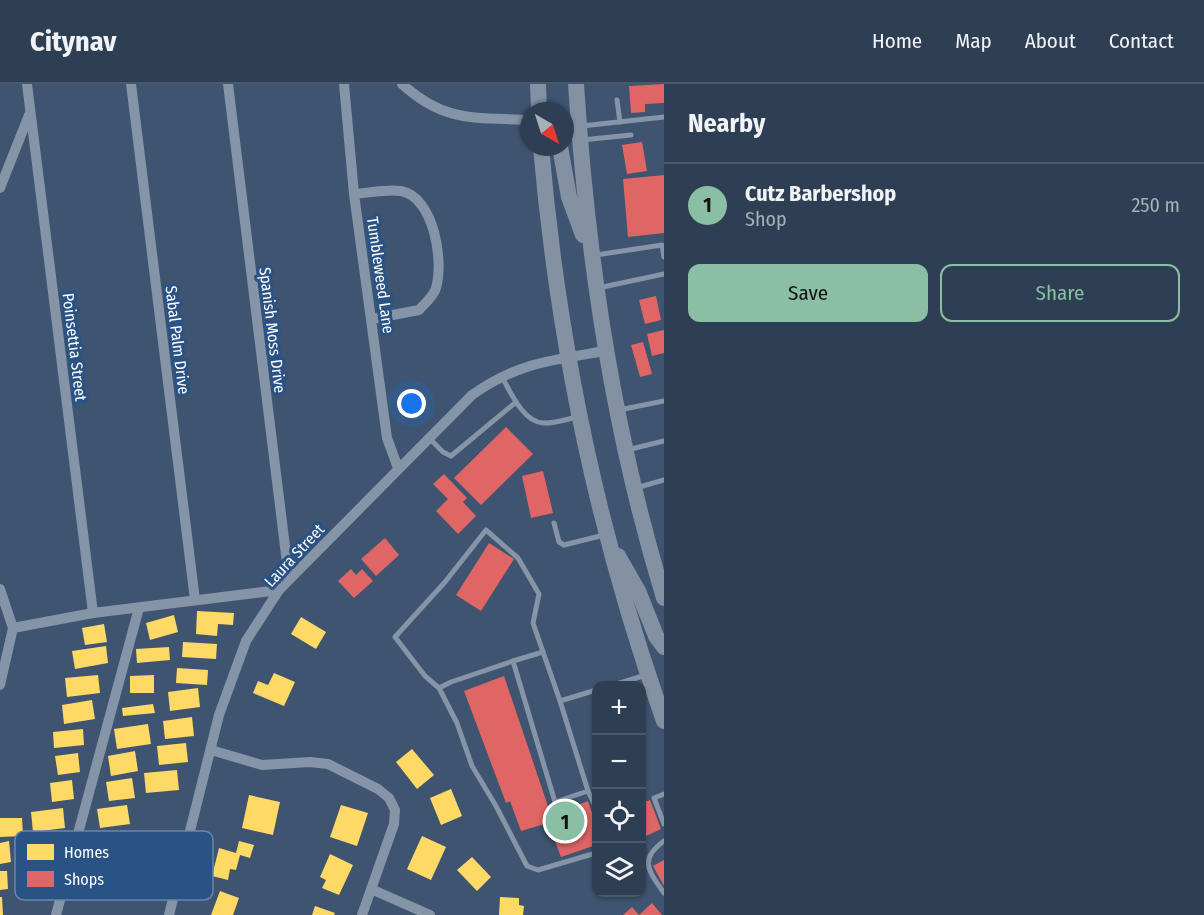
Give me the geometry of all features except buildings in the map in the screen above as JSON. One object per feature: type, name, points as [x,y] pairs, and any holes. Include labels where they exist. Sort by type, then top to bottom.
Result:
[{"type":"main road","points":[[538,84],[539,102]]},
{"type":"main road","points":[[576,84],[592,259],[605,351],[625,451],[659,562],[664,598]]},
{"type":"main road","points":[[543,156],[547,217],[578,417],[605,535],[656,676],[664,721]]},
{"type":"main road","points":[[562,156],[569,197],[592,259]]},
{"type":"main road","points":[[605,535],[638,591],[656,636],[664,647]]},
{"type":"street","name":"Poinsettia Street","points":[[27,84],[93,613]]},
{"type":"street","name":"Sabal Palm Drive","points":[[131,84],[195,600]]},
{"type":"street","name":"Spanish Moss Drive","points":[[228,84],[289,579]]},
{"type":"street","name":"Tumbleweed Lane","points":[[344,84],[354,194],[387,438],[398,468]]},
{"type":"street","points":[[402,84],[430,107],[457,117],[520,120]]},
{"type":"street","points":[[0,188],[30,112]]},
{"type":"street","points":[[354,194],[402,191],[423,203],[434,230],[438,264],[436,290],[419,310],[372,319]]},
{"type":"street","name":"Laura Street","points":[[190,831],[219,715],[246,641],[279,590],[472,395],[501,375],[518,368],[605,351]]},
{"type":"street","points":[[0,589],[13,628],[0,686]]},
{"type":"street","points":[[13,628],[93,613],[279,590]]},
{"type":"street","points":[[79,831],[139,608]]},
{"type":"street","points":[[211,750],[262,765],[310,762],[327,764],[378,789],[389,798],[395,810],[394,824],[362,915]]},
{"type":"street","points":[[371,889],[430,915]]},
{"type":"street","points":[[56,915],[60,900]]},
{"type":"street","name":"Laura Street","points":[[169,915],[173,900]]},
{"type":"lane","points":[[617,100],[620,122]]},
{"type":"lane","points":[[579,133],[620,122],[664,117]]},
{"type":"lane","points":[[579,133],[631,135]]},
{"type":"lane","points":[[592,259],[662,245],[664,257]]},
{"type":"lane","points":[[596,288],[664,274]]},
{"type":"lane","points":[[501,375],[516,402],[531,418],[542,423],[578,417]]},
{"type":"lane","points":[[617,411],[664,400]]},
{"type":"lane","points":[[429,438],[443,452],[451,456],[516,402]]},
{"type":"lane","points":[[625,451],[664,441]]},
{"type":"lane","points":[[635,488],[664,480]]},
{"type":"lane","points":[[554,524],[559,542],[564,545],[605,535]]},
{"type":"lane","points":[[592,799],[533,623],[539,594],[518,558],[486,530],[445,582],[394,637],[425,676],[439,688],[457,723],[472,766],[527,866],[538,870],[592,854]]},
{"type":"lane","points":[[439,688],[543,652]]},
{"type":"lane","points":[[513,661],[555,802],[588,791]]},
{"type":"lane","points":[[633,681],[656,676]]},
{"type":"lane","points":[[560,701],[592,691]]},
{"type":"lane","points":[[664,794],[654,798],[664,824]]},
{"type":"lane","points":[[664,841],[648,858],[648,868],[664,892]]},
{"type":"place","name":"Cutz Barbershop","points":[[565,821]]}]
